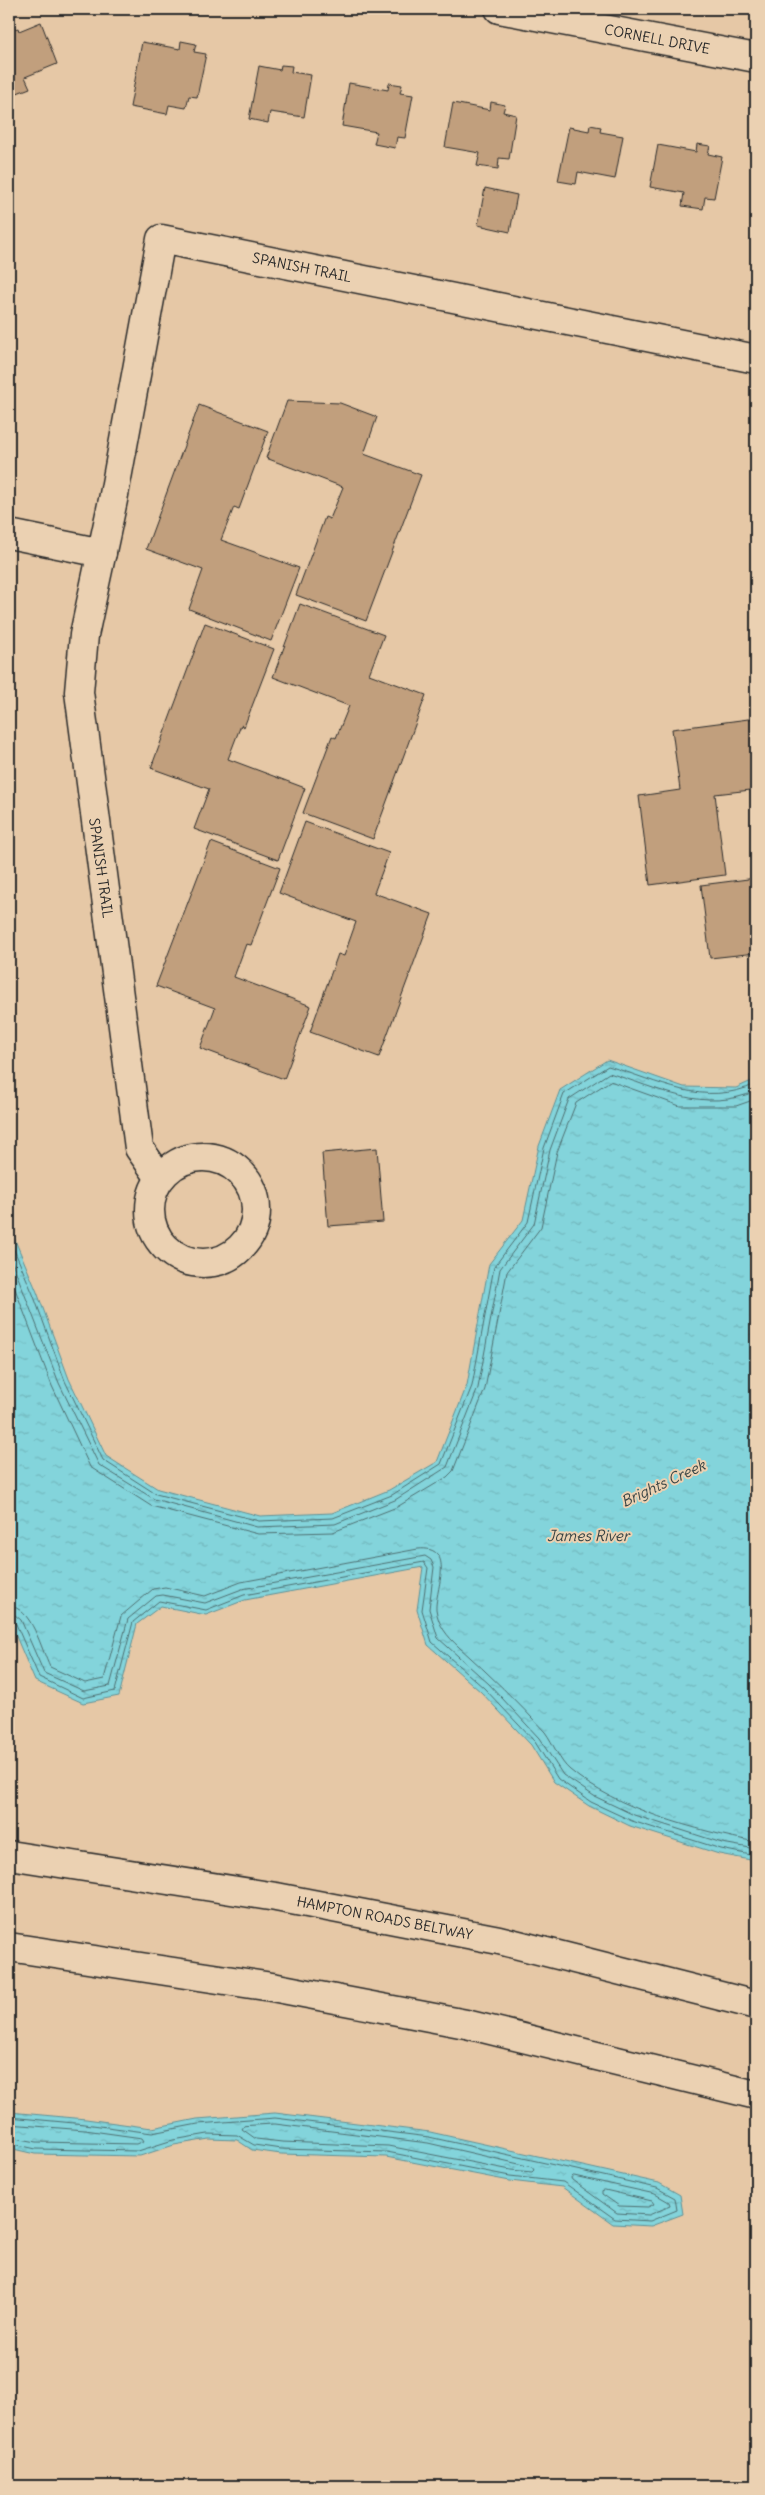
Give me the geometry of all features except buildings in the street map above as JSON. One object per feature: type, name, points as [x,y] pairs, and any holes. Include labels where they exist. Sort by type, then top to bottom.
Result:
[{"type":"main road","name":"CORNELL DRIVE","points":[[499,9],[756,58]]},
{"type":"main road","name":"SPANISH TRAIL","points":[[160,1178],[139,1148],[79,692],[84,636],[102,553],[161,239],[756,359]]},
{"type":"main road","points":[[9,534],[102,553]]},
{"type":"main road","name":"HAMPTON ROADS BELTWAY","points":[[9,1855],[276,1897],[499,1940],[756,2005]]},
{"type":"main road","points":[[9,1947],[272,1987],[466,2024],[756,2095]]},
{"type":"water","name":"James River","points":[[607,1060],[684,1087],[736,1088],[756,1079],[756,1861],[719,1854],[630,1826],[589,1806],[554,1782],[531,1745],[481,1692],[428,1645],[417,1610],[423,1567],[245,1600],[206,1615],[161,1606],[137,1624],[119,1696],[83,1703],[35,1681],[9,1620],[9,1226],[37,1292],[69,1379],[106,1456],[158,1489],[260,1516],[332,1513],[389,1490],[437,1462],[467,1385],[489,1264],[523,1220],[539,1146],[560,1090]]},
{"type":"water","points":[[9,2112],[86,2119],[152,2128],[197,2119],[275,2113],[430,2132],[659,2183],[680,2195],[683,2214],[651,2226],[613,2224],[562,2187],[510,2181],[386,2157],[281,2154],[252,2150],[237,2140],[209,2139],[174,2145],[140,2156],[35,2154],[9,2148]]},
{"type":"water label","name":"Brights Creek","points":[[663,1483]]}]
